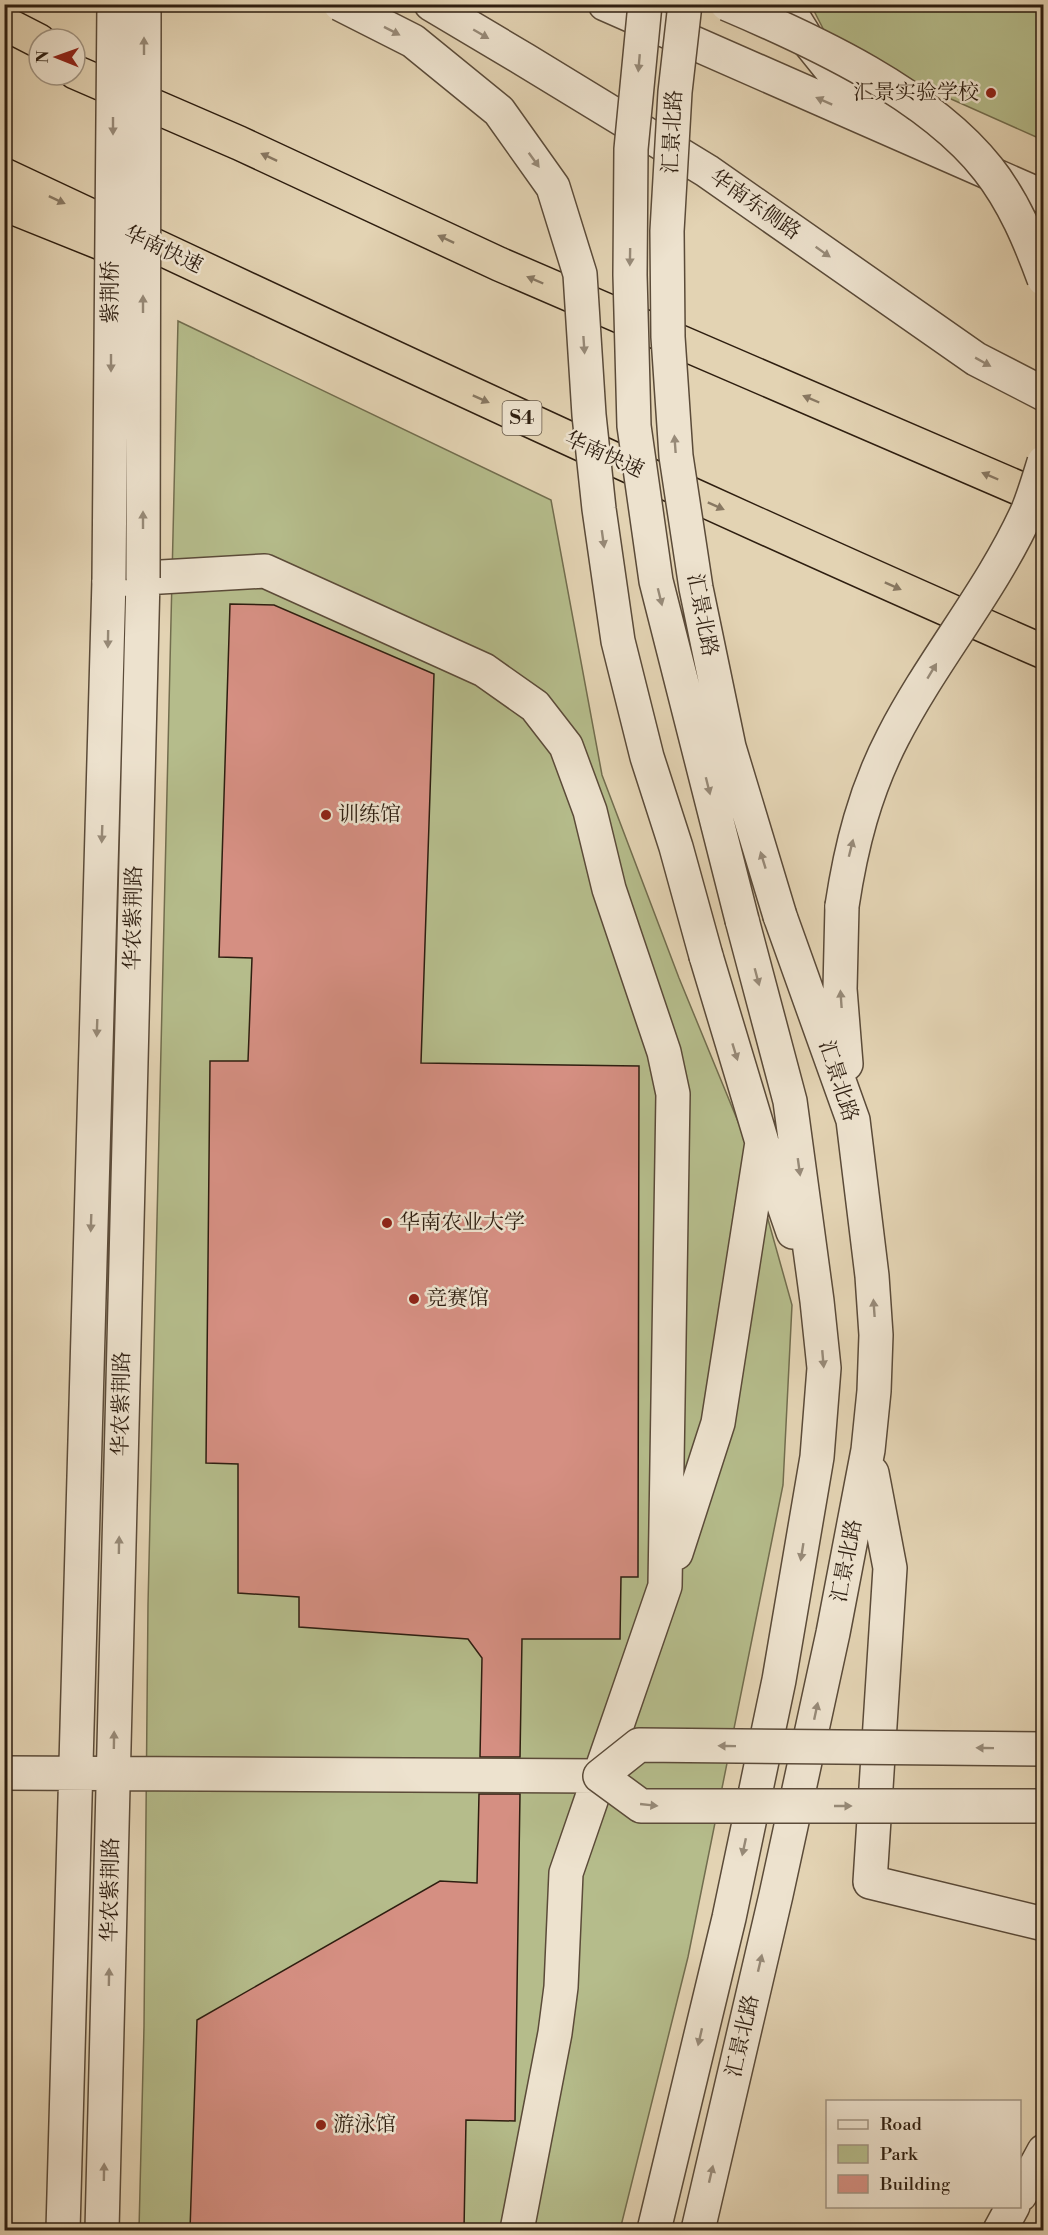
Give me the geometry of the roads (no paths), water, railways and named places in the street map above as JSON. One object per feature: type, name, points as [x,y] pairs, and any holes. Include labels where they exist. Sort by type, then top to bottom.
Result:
[{"type":"highway","points":[[4,23],[27,34]]},
{"type":"highway","points":[[4,42],[27,52]]},
{"type":"highway","points":[[87,65],[239,142],[499,264],[1044,500]]},
{"type":"highway","points":[[87,77],[239,142]]},
{"type":"highway","name":"华南快速","points":[[4,175],[441,381],[1044,652]]},
{"type":"highway","points":[[4,204],[441,381]]},
{"type":"street","name":"紫荆桥","points":[[109,580],[114,4]]},
{"type":"street","name":"紫荆桥","points":[[143,578],[144,4]]},
{"type":"street","points":[[340,4],[413,41],[499,111],[554,187],[580,274],[590,427],[618,641],[647,757],[676,847],[762,1142],[817,1301]]},
{"type":"street","name":"华南东侧路","points":[[431,4],[707,171],[976,359],[1044,394]]},
{"type":"street","points":[[606,4],[1044,197]]},
{"type":"street","name":"汇景北路","points":[[645,4],[631,149],[630,275],[634,426],[656,581],[790,1101],[824,1368],[817,1457],[779,1680],[729,1918],[654,2230]]},
{"type":"street","name":"汇景北路","points":[[685,4],[675,92],[667,231],[668,337],[676,456],[696,588],[729,747],[780,916],[853,1120],[872,1276],[876,1335],[874,1391],[868,1450],[853,1536],[698,2230]]},
{"type":"street","points":[[727,4],[765,20],[876,75],[956,135],[988,169],[1009,200],[1030,241],[1044,279]]},
{"type":"street","points":[[785,4],[808,40],[837,77],[954,158]]},
{"type":"street","points":[[853,1120],[840,990],[842,906],[849,858],[859,818],[876,773],[904,717],[1007,551],[1028,508],[1044,462]]},
{"type":"street","points":[[109,580],[266,571],[484,670],[535,706],[567,746],[590,811],[609,889],[664,1052],[673,1094],[665,1586]]},
{"type":"street","name":"华农紫荆路","points":[[102,2230],[143,578]]},
{"type":"street","name":"华农紫荆路","points":[[63,2230],[109,580]]},
{"type":"street","points":[[517,2230],[555,2033],[561,1987],[566,1873],[665,1586],[718,1423],[762,1142]]},
{"type":"street","points":[[868,1450],[890,1568],[870,1882],[1044,1924]]},
{"type":"street","points":[[600,1776],[639,1745],[1044,1749]]},
{"type":"street","points":[[4,1773],[600,1776],[641,1806],[1044,1806]]},
{"type":"street","points":[[1021,2193],[1044,2151]]},
{"type":"street","points":[[1000,2230],[1012,2208]]},
{"type":"place","name":"汇景实验学校","points":[[991,93]]},
{"type":"place","name":"训练馆","points":[[326,815]]},
{"type":"place","name":"华南农业大学","points":[[387,1223]]},
{"type":"place","name":"竞赛馆","points":[[414,1299]]},
{"type":"place","name":"游泳馆","points":[[321,2125]]}]
